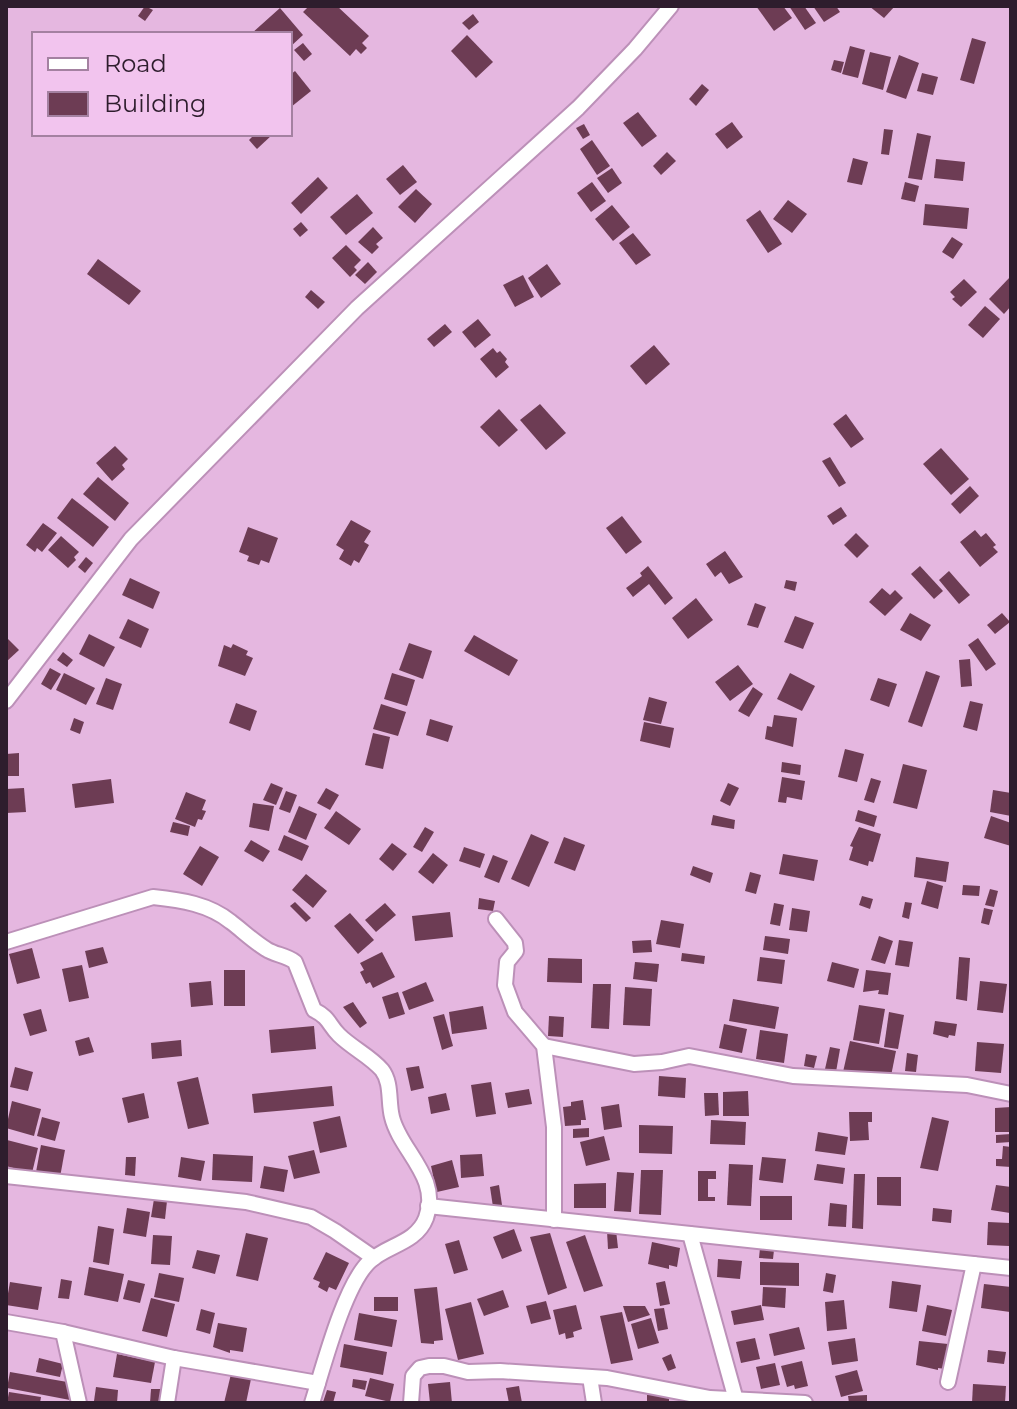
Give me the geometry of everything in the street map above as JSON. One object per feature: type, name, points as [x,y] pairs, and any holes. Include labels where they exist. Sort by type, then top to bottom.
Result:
[{"type":"street","points":[[6,701],[131,539],[357,308],[578,108],[671,6]]},
{"type":"street","points":[[6,942],[153,897],[193,903],[225,917],[249,939],[295,962],[314,1010],[328,1017],[338,1034],[381,1069],[387,1082],[392,1119],[423,1176],[428,1206],[426,1219],[406,1240],[374,1258],[355,1282],[331,1340],[312,1403]]},
{"type":"street","points":[[496,919],[515,943],[516,951],[507,962],[505,985],[515,1012],[544,1046],[554,1127],[554,1220]]},
{"type":"street","points":[[544,1046],[634,1064],[689,1056],[793,1076],[967,1085],[1011,1094]]},
{"type":"street","points":[[6,1176],[246,1202],[311,1217],[374,1258]]},
{"type":"street","points":[[428,1206],[1011,1268]]},
{"type":"street","points":[[690,1234],[745,1402]]},
{"type":"street","points":[[948,1382],[974,1264]]},
{"type":"street","points":[[6,1322],[174,1358],[318,1383]]},
{"type":"street","points":[[63,1332],[79,1403]]},
{"type":"street","points":[[167,1403],[174,1358]]},
{"type":"street","points":[[411,1403],[413,1376],[420,1368],[444,1366],[468,1372],[590,1377],[745,1402],[805,1403]]},
{"type":"street","points":[[590,1377],[594,1403]]},
{"type":"building","points":[[145,6],[153,10],[145,21],[138,16]]},
{"type":"building","points":[[309,6],[337,6],[369,36],[362,43],[367,48],[361,54],[356,49],[350,56],[303,12]]},
{"type":"building","points":[[756,6],[783,6],[792,18],[774,31]]},
{"type":"building","points":[[789,6],[804,6],[816,23],[805,30]]},
{"type":"building","points":[[813,6],[836,6],[840,12],[824,22]]},
{"type":"building","points":[[869,6],[895,6],[884,18]]},
{"type":"building","points":[[280,8],[303,35],[292,45],[292,32],[253,32]]},
{"type":"building","points":[[473,14],[479,22],[469,30],[462,23]]},
{"type":"building","points":[[467,35],[493,62],[476,78],[451,51]]},
{"type":"building","points":[[972,38],[986,42],[974,84],[960,80]]},
{"type":"building","points":[[303,43],[312,54],[304,61],[294,50]]},
{"type":"building","points":[[850,46],[865,50],[858,78],[842,74]]},
{"type":"building","points":[[870,52],[891,57],[883,90],[862,84]]},
{"type":"building","points":[[899,55],[919,63],[906,99],[886,92]]},
{"type":"building","points":[[834,60],[844,62],[841,73],[831,70]]},
{"type":"building","points":[[295,71],[311,91],[292,106],[292,73]]},
{"type":"building","points":[[922,73],[938,77],[933,95],[917,91]]},
{"type":"building","points":[[702,84],[709,90],[696,106],[689,99]]},
{"type":"building","points":[[638,112],[657,136],[642,147],[623,123]]},
{"type":"building","points":[[732,122],[743,137],[727,149],[715,134]]},
{"type":"building","points":[[584,124],[590,135],[583,139],[576,128]]},
{"type":"building","points":[[884,129],[893,130],[889,155],[881,154]]},
{"type":"building","points":[[917,133],[931,136],[922,180],[908,178]]},
{"type":"building","points":[[253,136],[271,136],[257,149],[249,140]]},
{"type":"building","points":[[592,140],[610,166],[597,175],[580,149]]},
{"type":"building","points":[[667,152],[676,161],[661,175],[653,166]]},
{"type":"building","points":[[853,158],[868,162],[862,185],[847,182]]},
{"type":"building","points":[[936,159],[965,162],[963,181],[934,178]]},
{"type":"building","points":[[403,165],[417,182],[400,195],[386,179]]},
{"type":"building","points":[[612,168],[622,183],[608,193],[597,178]]},
{"type":"building","points":[[318,177],[328,188],[301,214],[291,203]]},
{"type":"building","points":[[592,182],[606,201],[591,212],[577,193]]},
{"type":"building","points":[[905,182],[919,186],[915,202],[901,199]]},
{"type":"building","points":[[416,189],[432,204],[415,223],[398,207]]},
{"type":"building","points":[[357,194],[373,213],[346,235],[330,217]]},
{"type":"building","points":[[788,200],[807,214],[792,233],[773,219]]},
{"type":"building","points":[[925,204],[969,208],[967,229],[923,225]]},
{"type":"building","points":[[612,205],[630,227],[613,241],[595,219]]},
{"type":"building","points":[[760,210],[782,244],[768,253],[746,220]]},
{"type":"building","points":[[301,222],[308,230],[300,237],[293,229]]},
{"type":"building","points":[[373,227],[383,238],[372,254],[358,242]]},
{"type":"building","points":[[633,233],[651,255],[636,265],[619,243]]},
{"type":"building","points":[[952,237],[963,244],[953,259],[942,252]]},
{"type":"building","points":[[346,245],[361,260],[350,277],[332,258]]},
{"type":"building","points":[[98,259],[141,291],[129,305],[87,274]]},
{"type":"building","points":[[368,262],[377,272],[365,284],[355,275]]},
{"type":"building","points":[[547,264],[561,284],[541,298],[528,278]]},
{"type":"building","points":[[523,275],[534,297],[515,307],[503,285]]},
{"type":"building","points":[[1011,276],[1011,306],[1004,314],[989,299]]},
{"type":"building","points":[[964,279],[977,292],[961,307],[952,299],[955,297],[950,292]]},
{"type":"building","points":[[311,290],[325,302],[318,309],[305,297]]},
{"type":"building","points":[[985,306],[1000,319],[983,338],[968,325]]},
{"type":"building","points":[[478,319],[491,335],[475,348],[462,332]]},
{"type":"building","points":[[445,324],[452,332],[434,347],[427,339]]},
{"type":"building","points":[[654,345],[670,364],[646,385],[630,366]]},
{"type":"building","points":[[493,348],[507,359],[505,362],[509,367],[496,378],[480,359]]},
{"type":"building","points":[[540,404],[566,433],[546,450],[520,420]]},
{"type":"building","points":[[499,409],[518,430],[499,447],[480,427]]},
{"type":"building","points":[[846,414],[864,439],[851,448],[833,424]]},
{"type":"building","points":[[115,446],[128,459],[122,465],[125,469],[112,481],[96,463]]},
{"type":"building","points":[[941,448],[969,479],[951,495],[923,464]]},
{"type":"building","points":[[830,457],[846,483],[839,487],[822,461]]},
{"type":"building","points":[[98,477],[129,503],[115,521],[83,494]]},
{"type":"building","points":[[970,486],[979,496],[960,514],[951,504]]},
{"type":"building","points":[[72,498],[109,527],[93,547],[57,518]]},
{"type":"building","points":[[841,507],[847,516],[833,525],[827,516]]},
{"type":"building","points":[[622,516],[642,542],[626,554],[606,528]]},
{"type":"building","points":[[351,520],[371,531],[364,542],[369,545],[359,563],[354,560],[351,566],[339,559],[344,550],[336,545]]},
{"type":"building","points":[[43,523],[57,533],[42,552],[37,548],[35,552],[26,545]]},
{"type":"building","points":[[248,527],[278,538],[269,563],[261,560],[259,565],[247,561],[249,556],[239,552]]},
{"type":"building","points":[[975,530],[981,537],[986,533],[998,552],[980,567],[960,542]]},
{"type":"building","points":[[856,533],[869,546],[857,558],[844,545]]},
{"type":"building","points":[[61,536],[79,552],[68,568],[48,550]]},
{"type":"building","points":[[725,551],[743,577],[729,584],[721,572],[715,577],[706,564]]},
{"type":"building","points":[[86,557],[93,563],[85,573],[78,567]]},
{"type":"building","points":[[648,566],[673,598],[665,605],[649,584],[633,597],[626,588],[642,576],[640,573]]},
{"type":"building","points":[[920,566],[943,591],[934,599],[911,574]]},
{"type":"building","points":[[949,571],[970,595],[959,604],[939,580]]},
{"type":"building","points":[[130,578],[160,592],[153,609],[122,595]]},
{"type":"building","points":[[786,580],[797,582],[795,591],[784,588]]},
{"type":"building","points":[[882,588],[890,595],[895,590],[903,598],[885,616],[869,602]]},
{"type":"building","points":[[696,598],[713,620],[688,639],[672,618]]},
{"type":"building","points":[[755,603],[766,607],[758,628],[747,625]]},
{"type":"building","points":[[910,613],[931,625],[921,641],[900,630]]},
{"type":"building","points":[[1002,613],[1010,622],[995,634],[987,625]]},
{"type":"building","points":[[795,616],[814,623],[803,649],[784,642]]},
{"type":"building","points":[[128,619],[149,629],[141,648],[119,638]]},
{"type":"building","points":[[89,634],[115,647],[104,667],[79,654]]},
{"type":"building","points":[[474,635],[518,660],[509,676],[464,651]]},
{"type":"building","points":[[6,637],[19,650],[6,662]]},
{"type":"building","points":[[978,638],[996,664],[986,671],[968,645]]},
{"type":"building","points":[[409,643],[432,651],[423,679],[399,670]]},
{"type":"building","points":[[233,644],[248,651],[246,655],[253,658],[245,676],[218,666],[224,645],[231,648]]},
{"type":"building","points":[[63,652],[73,660],[67,667],[57,660]]},
{"type":"building","points":[[970,659],[972,686],[961,687],[959,660]]},
{"type":"building","points":[[738,665],[753,684],[730,701],[715,682]]},
{"type":"building","points":[[50,668],[61,674],[51,690],[41,684]]},
{"type":"building","points":[[926,671],[940,676],[922,727],[908,722]]},
{"type":"building","points":[[64,673],[95,688],[86,705],[56,690]]},
{"type":"building","points":[[392,673],[415,680],[407,706],[384,699]]},
{"type":"building","points":[[790,673],[815,686],[802,711],[777,699]]},
{"type":"building","points":[[106,678],[122,684],[113,710],[96,704]]},
{"type":"building","points":[[878,678],[897,684],[889,707],[870,700]]},
{"type":"building","points":[[753,687],[763,694],[749,717],[738,711]]},
{"type":"building","points":[[649,697],[667,702],[661,724],[643,720]]},
{"type":"building","points":[[970,701],[983,704],[977,731],[963,727]]},
{"type":"building","points":[[236,703],[257,711],[250,731],[229,723]]},
{"type":"building","points":[[381,704],[406,712],[398,736],[373,729]]},
{"type":"building","points":[[774,715],[797,718],[793,747],[765,739],[767,726],[772,727]]},
{"type":"building","points":[[74,718],[84,722],[80,734],[70,730]]},
{"type":"building","points":[[430,719],[453,726],[448,742],[426,735]]},
{"type":"building","points":[[644,722],[674,728],[670,748],[640,741]]},
{"type":"building","points":[[373,733],[390,737],[383,769],[365,765]]},
{"type":"building","points":[[845,749],[864,754],[857,782],[838,777]]},
{"type":"building","points":[[19,753],[19,776],[6,776],[6,754]]},
{"type":"building","points":[[782,762],[801,765],[800,775],[781,772]]},
{"type":"building","points":[[903,764],[927,770],[917,809],[893,803]]},
{"type":"building","points":[[782,777],[805,781],[802,800],[787,797],[786,803],[778,802]]},
{"type":"building","points":[[871,778],[881,781],[874,803],[864,800]]},
{"type":"building","points":[[111,779],[114,803],[75,808],[72,784]]},
{"type":"building","points":[[271,783],[283,788],[276,805],[263,800]]},
{"type":"building","points":[[728,783],[739,788],[730,806],[720,801]]},
{"type":"building","points":[[24,788],[26,812],[6,813],[6,789]]},
{"type":"building","points":[[326,788],[339,795],[330,810],[317,803]]},
{"type":"building","points":[[993,790],[1011,793],[1011,816],[990,812]]},
{"type":"building","points":[[286,791],[297,795],[290,813],[279,809]]},
{"type":"building","points":[[186,792],[206,800],[202,810],[206,811],[195,827],[175,819]]},
{"type":"building","points":[[253,803],[274,806],[269,831],[249,827]]},
{"type":"building","points":[[299,806],[317,814],[306,840],[288,832]]},
{"type":"building","points":[[858,810],[877,816],[874,827],[855,821]]},
{"type":"building","points":[[336,811],[361,829],[349,845],[324,828]]},
{"type":"building","points":[[713,815],[735,820],[734,829],[711,825]]},
{"type":"building","points":[[991,816],[1011,823],[1011,846],[984,838]]},
{"type":"building","points":[[173,822],[190,826],[188,836],[170,832]]},
{"type":"building","points":[[425,827],[434,832],[422,852],[413,847]]},
{"type":"building","points":[[859,827],[881,834],[873,862],[869,861],[868,866],[849,860],[853,847],[850,846]]},
{"type":"building","points":[[531,834],[549,842],[529,887],[511,879]]},
{"type":"building","points":[[284,835],[309,846],[302,861],[278,850]]},
{"type":"building","points":[[564,837],[585,845],[575,871],[554,863]]},
{"type":"building","points":[[251,840],[270,851],[263,862],[244,851]]},
{"type":"building","points":[[392,843],[407,854],[393,871],[379,859]]},
{"type":"building","points":[[200,846],[219,857],[202,886],[183,874]]},
{"type":"building","points":[[464,847],[485,854],[480,868],[459,861]]},
{"type":"building","points":[[433,853],[448,865],[433,884],[418,872]]},
{"type":"building","points":[[783,854],[818,860],[814,881],[779,874]]},
{"type":"building","points":[[493,855],[508,861],[499,883],[484,877]]},
{"type":"building","points":[[916,857],[949,862],[946,882],[914,877]]},
{"type":"building","points":[[693,866],[713,873],[710,883],[690,875]]},
{"type":"building","points":[[750,872],[761,875],[756,894],[745,891]]},
{"type":"building","points":[[306,874],[327,891],[313,908],[292,890]]},
{"type":"building","points":[[927,881],[943,886],[938,909],[921,904]]},
{"type":"building","points":[[963,885],[980,886],[979,896],[962,895]]},
{"type":"building","points":[[990,889],[998,891],[994,907],[985,905]]},
{"type":"building","points":[[862,896],[873,899],[870,909],[859,905]]},
{"type":"building","points":[[479,898],[495,901],[493,911],[478,909]]},
{"type":"building","points":[[295,902],[311,918],[306,922],[290,906]]},
{"type":"building","points":[[905,902],[912,903],[909,919],[902,917]]},
{"type":"building","points":[[385,903],[396,915],[376,932],[365,920]]},
{"type":"building","points":[[774,903],[784,905],[780,926],[770,924]]},
{"type":"building","points":[[792,908],[810,911],[807,932],[789,930]]},
{"type":"building","points":[[984,908],[993,910],[989,925],[981,923]]},
{"type":"building","points":[[450,912],[453,937],[415,941],[412,916]]},
{"type":"building","points":[[350,913],[374,940],[358,954],[334,926]]},
{"type":"building","points":[[661,920],[684,924],[680,948],[656,944]]},
{"type":"building","points":[[765,936],[790,939],[788,954],[763,950]]},
{"type":"building","points":[[879,936],[893,941],[885,964],[871,960]]},
{"type":"building","points":[[651,940],[652,952],[633,953],[632,941]]},
{"type":"building","points":[[899,940],[913,942],[909,967],[895,965]]},
{"type":"building","points":[[103,947],[108,963],[89,968],[85,951]]},
{"type":"building","points":[[32,948],[40,978],[17,984],[9,954]]},
{"type":"building","points":[[382,952],[395,977],[373,988],[370,982],[366,984],[360,972],[364,970],[360,963]]},
{"type":"building","points":[[682,953],[705,956],[704,964],[681,961]]},
{"type":"building","points":[[760,957],[785,960],[782,984],[757,981]]},
{"type":"building","points":[[959,957],[970,958],[967,1001],[956,999]]},
{"type":"building","points":[[548,958],[582,959],[582,983],[547,982]]},
{"type":"building","points":[[635,962],[659,964],[657,982],[633,979]]},
{"type":"building","points":[[832,962],[859,969],[854,988],[827,981]]},
{"type":"building","points":[[82,965],[89,998],[69,1002],[62,969]]},
{"type":"building","points":[[224,970],[245,970],[245,1006],[224,1006]]},
{"type":"building","points":[[866,970],[891,973],[888,995],[878,994],[879,990],[863,992]]},
{"type":"building","points":[[211,981],[213,1005],[191,1007],[189,983]]},
{"type":"building","points":[[980,981],[1007,984],[1003,1013],[977,1010]]},
{"type":"building","points":[[426,982],[434,1001],[409,1010],[402,992]]},
{"type":"building","points":[[593,984],[611,984],[609,1029],[591,1028]]},
{"type":"building","points":[[625,987],[652,989],[650,1026],[623,1025]]},
{"type":"building","points":[[398,992],[405,1014],[389,1019],[382,997]]},
{"type":"building","points":[[733,999],[779,1007],[775,1029],[729,1021]]},
{"type":"building","points":[[353,1002],[367,1023],[360,1028],[343,1007]]},
{"type":"building","points":[[859,1005],[885,1009],[879,1044],[853,1040]]},
{"type":"building","points":[[483,1006],[487,1029],[452,1034],[449,1012]]},
{"type":"building","points":[[41,1009],[47,1031],[30,1036],[23,1014]]},
{"type":"building","points":[[889,1012],[904,1015],[898,1049],[884,1047]]},
{"type":"building","points":[[444,1014],[453,1046],[442,1050],[433,1017]]},
{"type":"building","points":[[549,1016],[564,1017],[563,1037],[548,1036]]},
{"type":"building","points":[[935,1021],[957,1024],[955,1036],[949,1035],[948,1038],[933,1034]]},
{"type":"building","points":[[724,1024],[747,1029],[742,1053],[719,1048]]},
{"type":"building","points":[[314,1026],[316,1049],[271,1053],[269,1030]]},
{"type":"building","points":[[760,1030],[788,1034],[784,1063],[756,1059]]},
{"type":"building","points":[[89,1037],[94,1052],[79,1056],[75,1041]]},
{"type":"building","points":[[181,1040],[182,1056],[152,1059],[151,1043]]},
{"type":"building","points":[[850,1041],[896,1051],[890,1081],[843,1072]]},
{"type":"building","points":[[977,1042],[1004,1044],[1001,1073],[975,1071]]},
{"type":"building","points":[[830,1047],[840,1049],[836,1072],[825,1069]]},
{"type":"building","points":[[907,1053],[918,1055],[916,1072],[905,1071]]},
{"type":"building","points":[[806,1054],[817,1056],[814,1068],[804,1066]]},
{"type":"building","points":[[419,1066],[424,1088],[411,1091],[406,1068]]},
{"type":"building","points":[[15,1067],[33,1072],[28,1091],[10,1087]]},
{"type":"building","points":[[659,1076],[686,1078],[685,1098],[658,1096]]},
{"type":"building","points":[[198,1077],[209,1124],[188,1129],[177,1082]]},
{"type":"building","points":[[491,1082],[496,1114],[476,1117],[471,1085]]},
{"type":"building","points":[[332,1086],[334,1106],[254,1113],[252,1094]]},
{"type":"building","points":[[529,1089],[532,1104],[508,1108],[505,1093]]},
{"type":"building","points":[[748,1091],[749,1116],[723,1116],[723,1092]]},
{"type":"building","points":[[144,1093],[149,1118],[128,1123],[122,1098]]},
{"type":"building","points":[[446,1093],[450,1110],[431,1114],[428,1097]]},
{"type":"building","points":[[704,1093],[718,1093],[719,1115],[705,1116]]},
{"type":"building","points":[[583,1100],[586,1120],[581,1120],[581,1125],[565,1126],[563,1107]]},
{"type":"building","points":[[12,1101],[41,1109],[34,1136],[6,1128]]},
{"type":"building","points":[[619,1104],[622,1127],[604,1130],[601,1107]]},
{"type":"building","points":[[1011,1107],[1011,1132],[995,1132],[995,1108]]},
{"type":"building","points":[[849,1112],[872,1112],[872,1122],[868,1122],[869,1140],[850,1141]]},
{"type":"building","points":[[340,1116],[347,1147],[320,1153],[313,1122]]},
{"type":"building","points":[[42,1117],[60,1122],[55,1141],[37,1136]]},
{"type":"building","points":[[932,1117],[949,1121],[938,1171],[920,1168]]},
{"type":"building","points":[[711,1120],[746,1122],[745,1145],[710,1144]]},
{"type":"building","points":[[639,1125],[673,1126],[672,1154],[639,1153]]},
{"type":"building","points":[[589,1128],[589,1137],[573,1138],[573,1129]]},
{"type":"building","points":[[818,1132],[848,1137],[845,1155],[815,1151]]},
{"type":"building","points":[[1011,1134],[1011,1142],[996,1143],[996,1135]]},
{"type":"building","points":[[604,1136],[610,1160],[586,1166],[580,1142]]},
{"type":"building","points":[[7,1140],[38,1148],[32,1173],[6,1166]]},
{"type":"building","points":[[41,1145],[65,1150],[60,1177],[36,1172]]},
{"type":"building","points":[[1003,1146],[1011,1147],[1011,1167],[996,1166],[996,1159],[1002,1159]]},
{"type":"building","points":[[314,1150],[320,1173],[294,1179],[288,1156]]},
{"type":"building","points":[[213,1154],[253,1156],[252,1182],[212,1180]]},
{"type":"building","points":[[482,1154],[484,1176],[461,1178],[460,1155]]},
{"type":"building","points":[[126,1157],[136,1157],[135,1176],[125,1175]]},
{"type":"building","points":[[181,1157],[205,1161],[201,1181],[178,1177]]},
{"type":"building","points":[[762,1157],[786,1159],[783,1183],[759,1180]]},
{"type":"building","points":[[452,1160],[459,1187],[437,1192],[436,1188],[432,1189],[430,1181],[434,1180],[431,1166]]},
{"type":"building","points":[[729,1164],[753,1165],[751,1206],[727,1205]]},
{"type":"building","points":[[817,1164],[845,1168],[843,1184],[814,1180]]},
{"type":"building","points":[[264,1166],[288,1170],[284,1192],[260,1188]]},
{"type":"building","points":[[641,1170],[663,1170],[661,1215],[639,1214]]},
{"type":"building","points":[[698,1171],[716,1171],[716,1179],[708,1179],[708,1197],[715,1197],[715,1201],[698,1201]]},
{"type":"building","points":[[617,1172],[634,1173],[631,1212],[614,1211]]},
{"type":"building","points":[[854,1174],[865,1174],[863,1229],[852,1228]]},
{"type":"building","points":[[877,1177],[901,1177],[901,1206],[877,1205]]},
{"type":"building","points":[[606,1183],[606,1208],[574,1208],[574,1184]]},
{"type":"building","points":[[499,1185],[502,1205],[493,1207],[490,1187]]},
{"type":"building","points":[[996,1185],[1011,1187],[1010,1213],[991,1210]]},
{"type":"building","points":[[760,1196],[792,1196],[792,1220],[760,1220]]},
{"type":"building","points":[[154,1199],[167,1201],[165,1219],[151,1217]]},
{"type":"building","points":[[830,1203],[847,1205],[846,1227],[828,1226]]},
{"type":"building","points":[[127,1208],[150,1212],[146,1237],[123,1233]]},
{"type":"building","points":[[933,1208],[952,1210],[951,1223],[932,1221]]},
{"type":"building","points":[[988,1222],[1010,1223],[1009,1246],[987,1245]]},
{"type":"building","points":[[98,1226],[114,1229],[109,1265],[93,1262]]},
{"type":"building","points":[[514,1229],[522,1251],[502,1259],[493,1237]]},
{"type":"building","points":[[616,1230],[618,1248],[608,1249],[607,1231]]},
{"type":"building","points":[[246,1233],[268,1238],[258,1281],[236,1276]]},
{"type":"building","points":[[550,1233],[567,1288],[548,1295],[530,1237]]},
{"type":"building","points":[[153,1235],[172,1236],[170,1265],[151,1264]]},
{"type":"building","points":[[585,1235],[603,1286],[584,1292],[566,1242]]},
{"type":"building","points":[[459,1240],[468,1270],[454,1274],[445,1244]]},
{"type":"building","points":[[652,1242],[680,1248],[677,1267],[669,1265],[669,1269],[648,1264]]},
{"type":"building","points":[[760,1248],[774,1250],[773,1259],[759,1258]]},
{"type":"building","points":[[197,1250],[220,1255],[215,1274],[192,1268]]},
{"type":"building","points":[[326,1252],[349,1263],[336,1290],[329,1287],[327,1292],[318,1287],[320,1282],[313,1279]]},
{"type":"building","points":[[718,1259],[742,1261],[740,1279],[717,1277]]},
{"type":"building","points":[[760,1262],[799,1263],[799,1286],[760,1285]]},
{"type":"building","points":[[89,1267],[124,1274],[118,1302],[84,1295]]},
{"type":"building","points":[[159,1273],[184,1278],[179,1302],[154,1297]]},
{"type":"building","points":[[826,1273],[836,1275],[833,1293],[823,1291]]},
{"type":"building","points":[[61,1279],[72,1281],[69,1299],[58,1298]]},
{"type":"building","points":[[128,1280],[145,1284],[140,1303],[123,1299]]},
{"type":"building","points":[[665,1281],[670,1304],[660,1306],[656,1283]]},
{"type":"building","points":[[892,1281],[921,1285],[917,1312],[889,1308]]},
{"type":"building","points":[[10,1282],[42,1287],[38,1310],[6,1305]]},
{"type":"building","points":[[984,1284],[1011,1287],[1010,1312],[981,1308]]},
{"type":"building","points":[[437,1287],[443,1340],[434,1341],[434,1344],[421,1343],[414,1289]]},
{"type":"building","points":[[763,1287],[786,1288],[785,1308],[762,1306]]},
{"type":"building","points":[[503,1290],[509,1307],[484,1316],[477,1299]]},
{"type":"building","points":[[374,1297],[398,1297],[398,1311],[374,1311]]},
{"type":"building","points":[[151,1298],[175,1304],[167,1337],[142,1331]]},
{"type":"building","points":[[844,1300],[847,1329],[827,1331],[825,1302]]},
{"type":"building","points":[[546,1301],[551,1319],[531,1324],[526,1306]]},
{"type":"building","points":[[471,1302],[484,1354],[458,1360],[445,1309]]},
{"type":"building","points":[[576,1305],[582,1329],[573,1332],[574,1337],[566,1339],[565,1333],[559,1335],[553,1310]]},
{"type":"building","points":[[761,1305],[764,1320],[734,1325],[731,1311]]},
{"type":"building","points":[[927,1305],[952,1310],[946,1336],[922,1331]]},
{"type":"building","points":[[623,1306],[645,1306],[650,1315],[628,1322]]},
{"type":"building","points":[[664,1308],[668,1329],[658,1331],[654,1309]]},
{"type":"building","points":[[201,1309],[215,1313],[210,1334],[196,1330]]},
{"type":"building","points":[[622,1312],[633,1360],[611,1364],[600,1316]]},
{"type":"building","points":[[359,1313],[397,1320],[392,1347],[354,1340]]},
{"type":"building","points":[[651,1318],[659,1343],[638,1349],[631,1324]]},
{"type":"building","points":[[218,1323],[247,1328],[243,1352],[230,1350],[230,1353],[213,1347]]},
{"type":"building","points":[[799,1327],[805,1349],[774,1356],[769,1334]]},
{"type":"building","points":[[755,1338],[760,1359],[741,1363],[736,1342]]},
{"type":"building","points":[[855,1338],[858,1361],[832,1365],[828,1342]]},
{"type":"building","points":[[919,1341],[948,1344],[945,1369],[916,1365]]},
{"type":"building","points":[[344,1344],[387,1352],[383,1375],[340,1367]]},
{"type":"building","points":[[988,1350],[1006,1352],[1004,1364],[987,1362]]},
{"type":"building","points":[[117,1354],[155,1362],[151,1383],[113,1377]]},
{"type":"building","points":[[671,1354],[676,1368],[668,1371],[662,1358]]},
{"type":"building","points":[[39,1358],[63,1364],[60,1377],[36,1372]]},
{"type":"building","points":[[802,1361],[808,1386],[787,1387],[781,1366]]},
{"type":"building","points":[[775,1363],[780,1385],[761,1389],[756,1367]]},
{"type":"building","points":[[857,1370],[863,1391],[841,1397],[835,1376]]},
{"type":"building","points":[[10,1372],[73,1383],[70,1400],[7,1388]]},
{"type":"building","points":[[231,1374],[251,1379],[246,1403],[224,1403]]},
{"type":"building","points":[[370,1378],[394,1384],[390,1402],[365,1396]]},
{"type":"building","points":[[353,1379],[367,1381],[365,1390],[352,1387]]},
{"type":"building","points":[[450,1382],[452,1403],[430,1403],[428,1384]]},
{"type":"building","points":[[973,1384],[1006,1386],[1005,1403],[972,1403]]},
{"type":"building","points":[[519,1386],[522,1403],[509,1403],[506,1388]]},
{"type":"building","points":[[96,1387],[118,1390],[117,1403],[94,1401]]},
{"type":"building","points":[[151,1389],[161,1389],[159,1403],[150,1403]]},
{"type":"building","points":[[327,1390],[336,1392],[333,1403],[323,1402]]},
{"type":"building","points":[[9,1392],[41,1397],[40,1403],[7,1403]]},
{"type":"building","points":[[647,1395],[669,1395],[669,1403],[647,1403]]},
{"type":"building","points":[[867,1395],[867,1403],[849,1403],[848,1396]]}]
